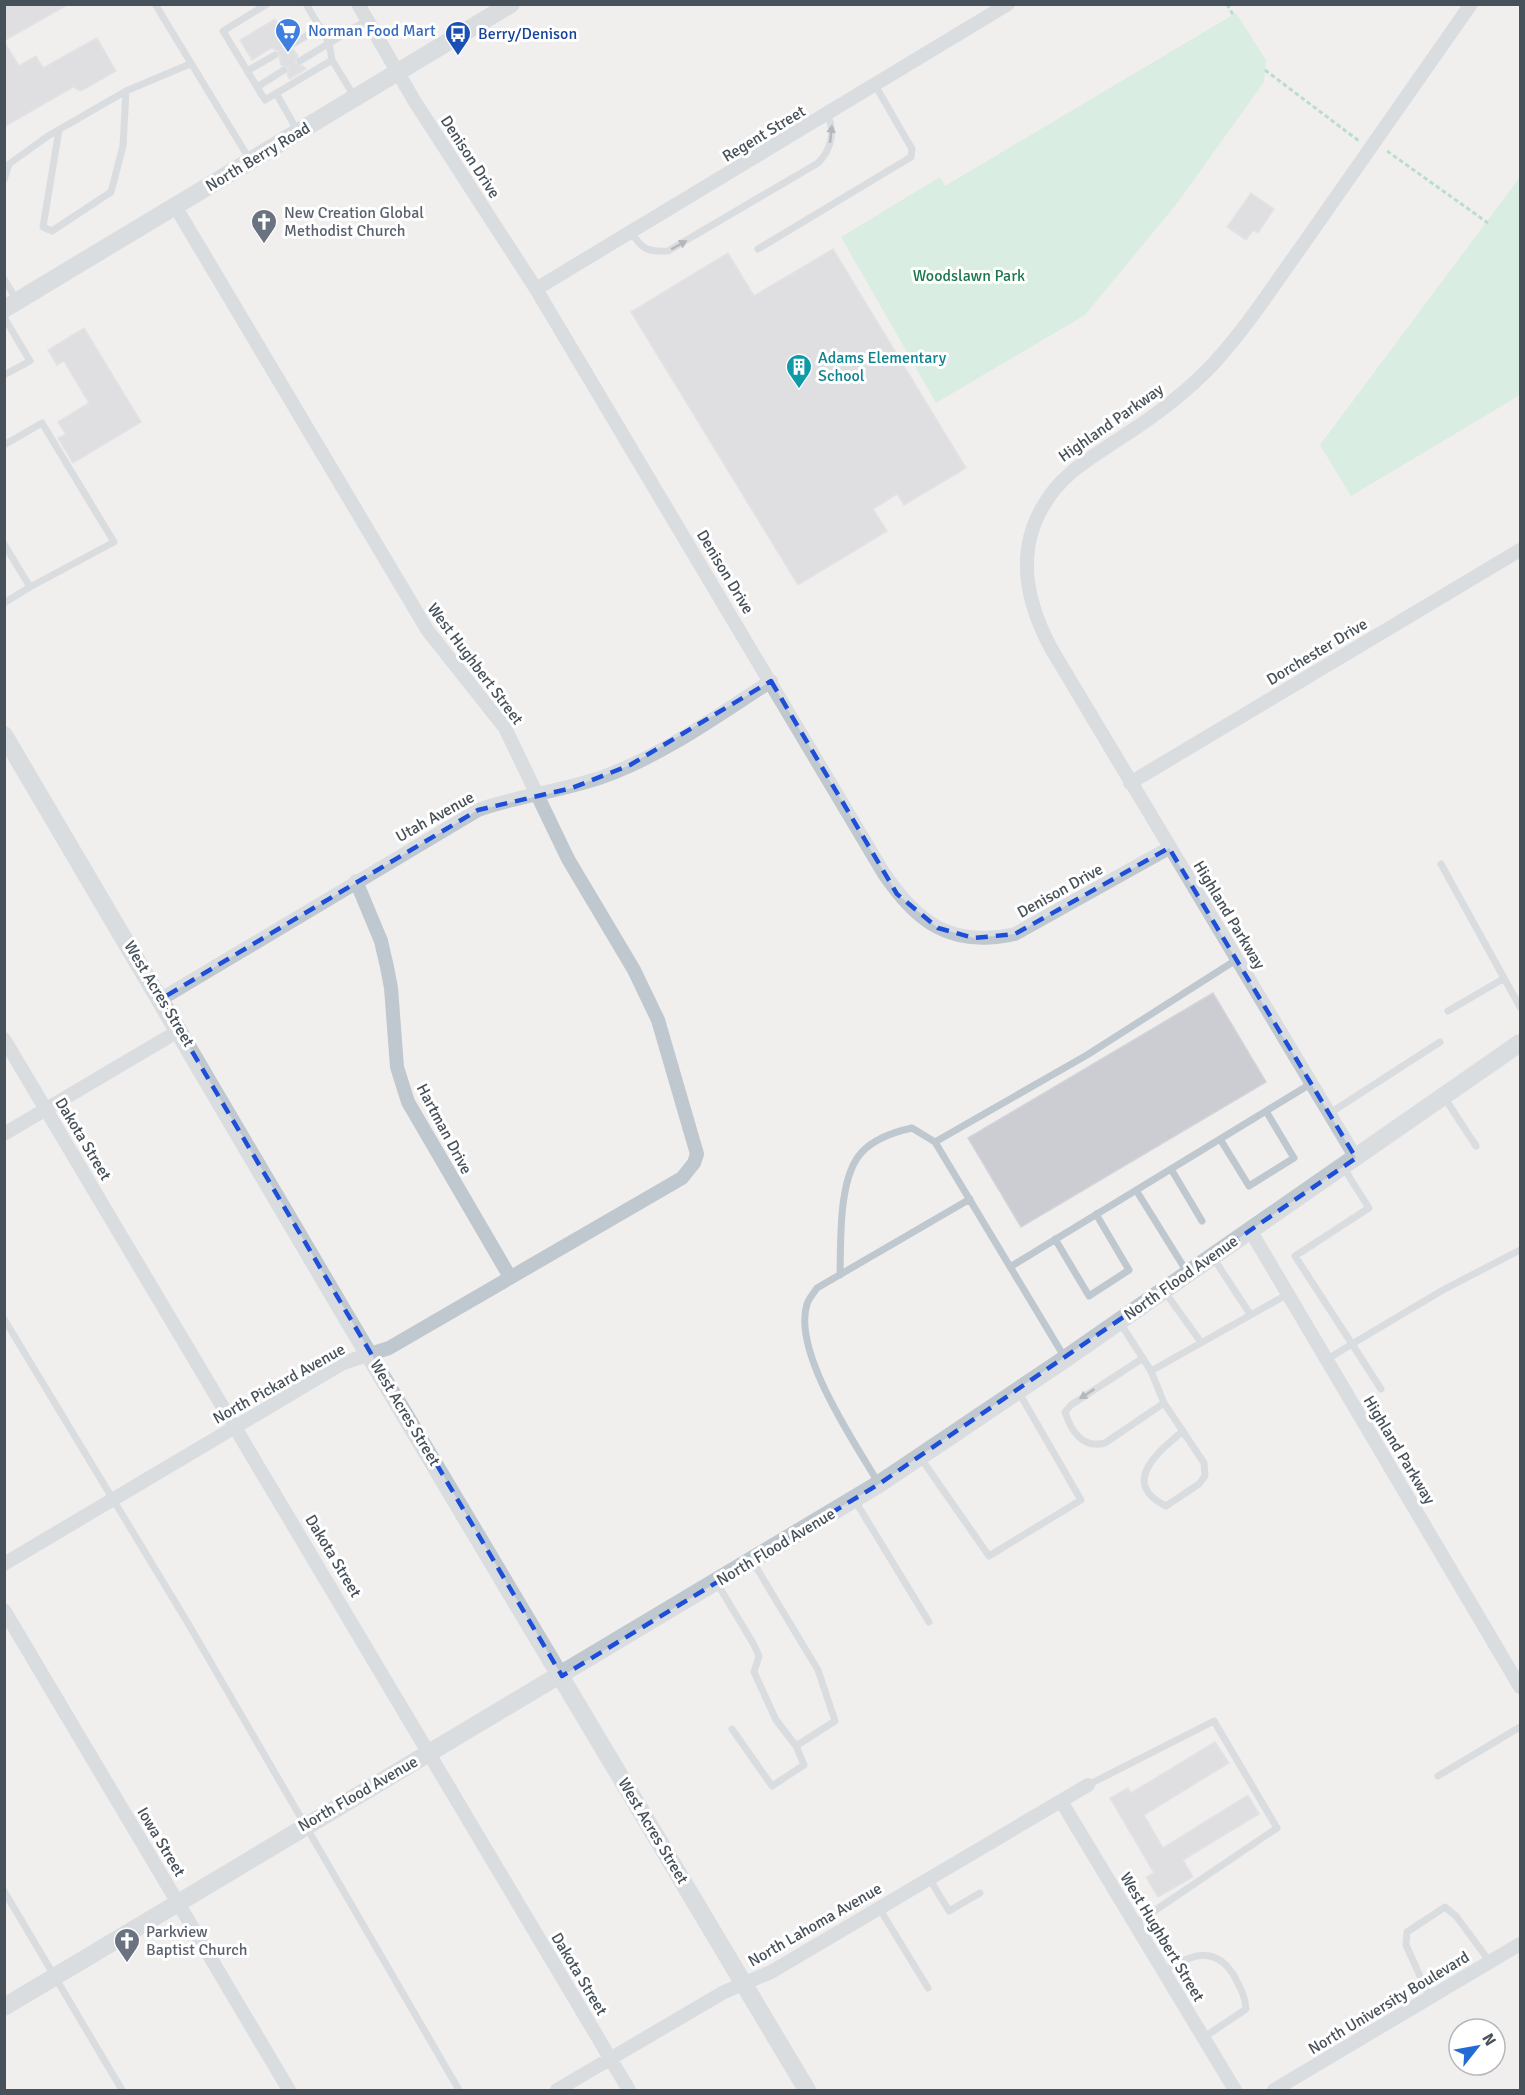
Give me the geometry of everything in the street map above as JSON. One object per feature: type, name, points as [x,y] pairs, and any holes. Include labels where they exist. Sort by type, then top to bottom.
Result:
[{"type":"street","name":"Denison Drive","points":[[358,4],[398,73],[536,289],[897,894],[908,908],[938,928],[974,938],[994,939],[1015,934],[1169,848]]},
{"type":"street","name":"North Berry Road","points":[[11,305],[250,160],[356,99],[490,10],[510,4]]},
{"type":"street","name":"Regent Street","points":[[536,289],[1008,4]]},
{"type":"street","name":"Highland Parkway","points":[[1350,1162],[1330,1113],[1130,783],[1035,616],[1026,579],[1029,541],[1034,524],[1049,495],[1070,471],[1176,398],[1198,379],[1245,329],[1471,4]]},
{"type":"street","name":"West Hughbert Street","points":[[175,206],[428,632],[500,722],[538,793],[568,859],[634,970],[658,1020],[694,1142],[697,1154],[694,1163]]},
{"type":"street","name":"Dorchester Drive","points":[[1130,783],[1521,550]]},
{"type":"street","name":"Utah Avenue","points":[[161,999],[478,810],[538,793],[572,788],[630,765],[698,728],[771,681]]},
{"type":"street","name":"West Acres Street","points":[[4,735],[807,2091]]},
{"type":"street","name":"Hartman Drive","points":[[356,881],[381,941],[391,988],[397,1067],[408,1102],[510,1277]]},
{"type":"street","points":[[4,1134],[180,1029]]},
{"type":"street","name":"Dakota Street","points":[[4,1040],[236,1426],[629,2091]]},
{"type":"street","name":"North Flood Avenue","points":[[4,2007],[305,1825],[753,1562],[879,1484],[1119,1322],[1521,1043]]},
{"type":"street","name":"North Pickard Avenue","points":[[4,1564],[343,1363],[389,1348],[682,1178],[694,1163]]},
{"type":"street","name":"Highland Parkway","points":[[1250,1230],[1521,1687]]},
{"type":"street","name":"Iowa Street","points":[[4,1610],[289,2091]]},
{"type":"street","name":"North Lahoma Avenue","points":[[557,2091],[724,1992],[771,1972],[1088,1785]]},
{"type":"street","name":"West Hughbert Street","points":[[1061,1801],[1235,2091]]},
{"type":"street","name":"North University Boulevard","points":[[1274,2091],[1521,1944]]},
{"type":"lane","points":[[155,4],[250,160]]},
{"type":"lane","points":[[267,4],[223,31],[265,100],[332,60]]},
{"type":"lane","points":[[306,4],[329,43],[332,60],[356,99]]},
{"type":"lane","points":[[300,61],[367,20]]},
{"type":"lane","points":[[291,45],[321,27]]},
{"type":"lane","points":[[247,71],[275,55]]},
{"type":"lane","points":[[4,180],[9,164],[59,129],[126,91],[190,64]]},
{"type":"lane","points":[[257,87],[284,70]]},
{"type":"lane","points":[[758,249],[911,157],[912,148],[875,85]]},
{"type":"lane","points":[[59,129],[43,227],[52,231],[111,192],[123,146],[126,91]]},
{"type":"lane","points":[[276,93],[298,132]]},
{"type":"lane","points":[[632,233],[640,247],[650,252],[668,251],[811,168],[826,155],[828,149],[833,131],[827,115]]},
{"type":"lane","points":[[4,279],[11,305]]},
{"type":"lane","points":[[4,317],[30,361],[4,375]]},
{"type":"lane","points":[[4,445],[42,423],[114,542],[4,603]]},
{"type":"lane","points":[[4,544],[30,587]]},
{"type":"lane","points":[[1441,864],[1503,979],[1521,1007]]},
{"type":"lane","points":[[935,1142],[1087,1055],[1236,960]]},
{"type":"lane","points":[[1448,1011],[1503,979]]},
{"type":"lane","points":[[1330,1113],[1440,1041]]},
{"type":"lane","points":[[1010,1267],[1312,1083]]},
{"type":"lane","points":[[1444,1097],[1476,1146]]},
{"type":"lane","points":[[1220,1139],[1249,1186],[1294,1158],[1266,1111]]},
{"type":"lane","points":[[840,1275],[841,1231],[848,1177],[862,1152],[890,1133],[912,1128],[935,1142],[1065,1359]]},
{"type":"lane","points":[[1350,1162],[1370,1208],[1295,1256],[1381,1389]]},
{"type":"lane","points":[[1171,1169],[1202,1221]]},
{"type":"lane","points":[[1136,1190],[1188,1274]]},
{"type":"lane","points":[[879,1484],[834,1409],[806,1337],[807,1304],[817,1288],[970,1199]]},
{"type":"lane","points":[[1055,1239],[1089,1296],[1129,1270],[1096,1214]]},
{"type":"lane","points":[[1326,1360],[1443,1290],[1521,1250]]},
{"type":"lane","points":[[1212,1257],[1250,1314]]},
{"type":"lane","points":[[1164,1290],[1200,1341]]},
{"type":"lane","points":[[1151,1371],[1200,1341],[1288,1294]]},
{"type":"lane","points":[[4,1319],[113,1499],[459,2091]]},
{"type":"lane","points":[[1119,1322],[1151,1371],[1164,1404],[1183,1431],[1204,1463],[1205,1476],[1199,1484],[1166,1506],[1157,1501],[1145,1487],[1145,1471],[1154,1454],[1183,1431]]},
{"type":"lane","points":[[1143,1358],[1071,1405],[1065,1412],[1069,1423],[1082,1440],[1094,1446],[1105,1443],[1164,1404]]},
{"type":"lane","points":[[920,1457],[989,1556],[1081,1500],[1018,1391]]},
{"type":"lane","points":[[854,1499],[928,1622]]},
{"type":"lane","points":[[753,1562],[818,1670],[835,1721],[796,1746]]},
{"type":"lane","points":[[717,1583],[759,1656],[754,1672],[776,1720],[796,1746],[804,1765],[772,1786],[732,1729]]},
{"type":"lane","points":[[1088,1785],[1214,1721],[1278,1828],[1135,1924]]},
{"type":"lane","points":[[1438,1776],[1521,1727]]},
{"type":"lane","points":[[929,1878],[949,1911],[980,1893]]},
{"type":"lane","points":[[4,1892],[122,2091]]},
{"type":"lane","points":[[1430,1998],[1407,1945],[1407,1932],[1445,1907],[1456,1916],[1490,1962]]},
{"type":"lane","points":[[879,1908],[928,1988]]},
{"type":"lane","points":[[1163,1971],[1189,1957],[1209,1955],[1226,1963],[1245,1995],[1246,2009],[1203,2038]]},
{"type":"path","points":[[1227,4],[1233,15]]},
{"type":"path","points":[[1265,70],[1360,141]]},
{"type":"path","points":[[1375,142],[1488,223]]},
{"type":"highlighted area","points":[[771,681],[897,894],[938,928],[974,938],[1015,934],[1169,848],[1356,1158],[879,1484],[562,1676],[161,999],[478,810],[572,788],[630,765]]},
{"type":"green space","name":"Woodslawn Park","points":[[1236,13],[1266,60],[1264,82],[1178,202],[1085,315],[936,403],[841,237],[940,177],[945,186]]},
{"type":"green space","points":[[1520,177],[1520,395],[1351,496],[1320,445]]},
{"type":"building","points":[[4,4],[69,4],[4,41]]},
{"type":"building","points":[[275,19],[288,40],[287,48],[294,50],[298,56],[295,63],[306,69],[290,79],[287,75],[289,68],[281,65],[278,51],[271,48],[252,60],[240,40]]},
{"type":"building","points":[[97,38],[116,71],[81,91],[73,87],[4,127],[4,41],[19,66],[36,56],[43,68]]},
{"type":"building","points":[[1251,193],[1274,209],[1258,233],[1253,230],[1246,240],[1227,227]]},
{"type":"building","name":"Adams Elementary School","points":[[833,249],[966,468],[904,505],[897,494],[873,509],[887,531],[798,585],[631,312],[728,253],[754,296]]},
{"type":"building","points":[[84,328],[141,422],[73,463],[58,438],[66,434],[58,422],[89,403],[64,361],[57,365],[48,350]]},
{"type":"building","points":[[1213,993],[1266,1082],[1021,1227],[968,1138]]},
{"type":"building","points":[[1215,1742],[1229,1763],[1144,1815],[1163,1848],[1248,1795],[1259,1814],[1183,1860],[1193,1877],[1158,1897],[1146,1877],[1154,1873],[1110,1798],[1128,1788],[1131,1793]]},
{"type":"place","name":"Norman Food Mart","points":[[288,54]]},
{"type":"place","name":"Berry/Denison","points":[[458,57]]},
{"type":"place","name":"New Creation Global Methodist Church","points":[[264,245]]},
{"type":"place","name":"Adams Elementary School","points":[[799,390]]},
{"type":"place","name":"Parkview Baptist Church","points":[[127,1964]]}]
